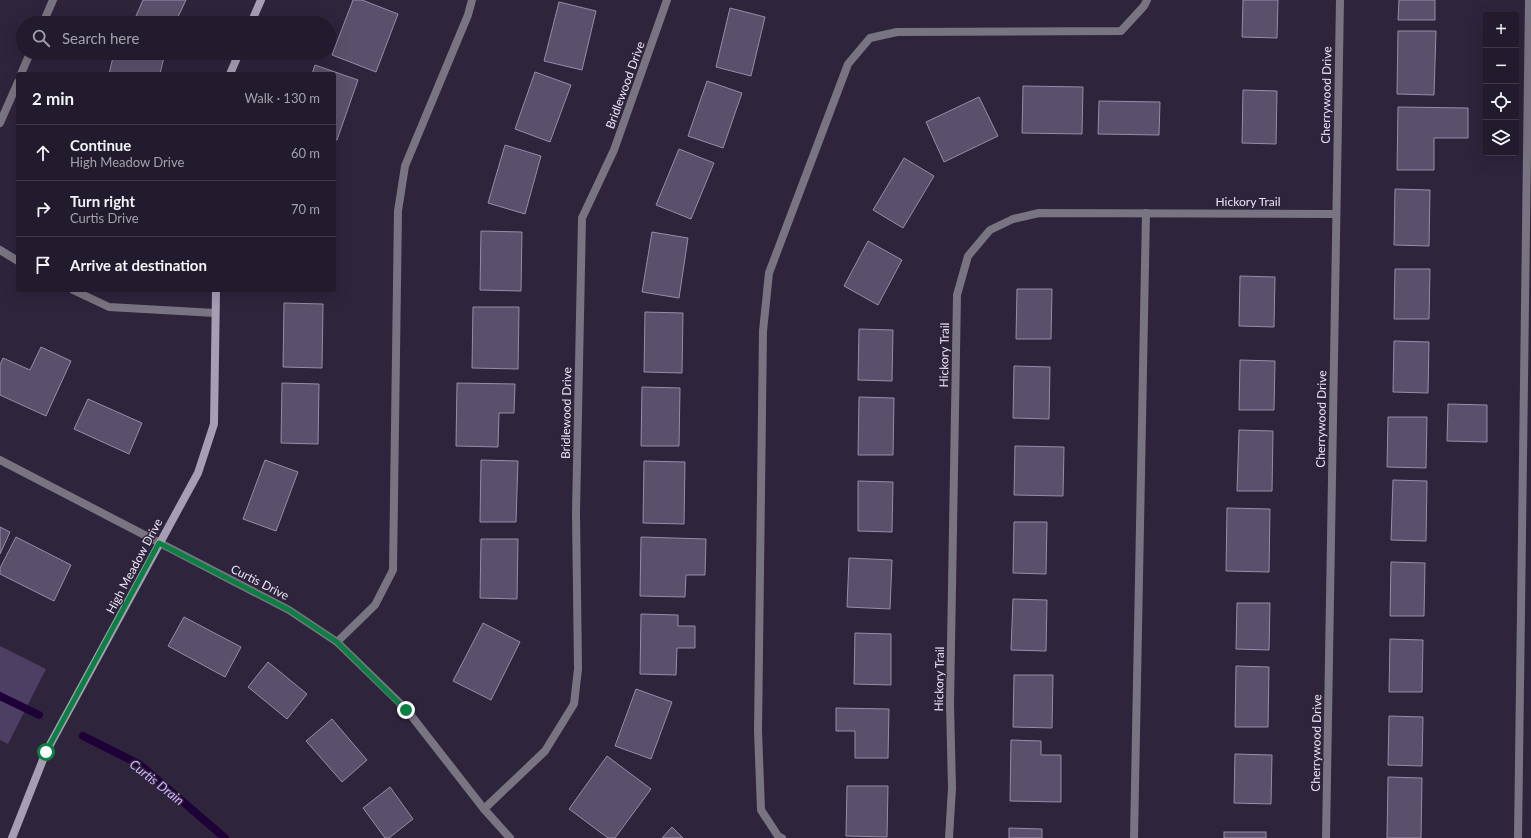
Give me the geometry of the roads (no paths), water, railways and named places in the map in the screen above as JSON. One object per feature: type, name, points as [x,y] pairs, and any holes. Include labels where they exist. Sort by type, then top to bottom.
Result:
[{"type":"street","points":[[46,16],[53,0]]},
{"type":"street","points":[[254,16],[261,0]]},
{"type":"street","points":[[337,642],[375,605],[393,570],[398,211],[405,166],[468,15],[472,0]]},
{"type":"street","name":"Bridlewood Drive","points":[[484,809],[545,751],[574,704],[578,669],[576,512],[582,218],[614,150],[667,0]]},
{"type":"street","points":[[782,838],[778,836],[761,810],[760,802],[758,731],[763,331],[769,273],[848,64],[870,38],[897,32],[1121,31],[1144,6],[1146,0]]},
{"type":"street","name":"Cherrywood Drive","points":[[1326,838],[1340,0]]},
{"type":"street","points":[[1518,838],[1529,0]]},
{"type":"street","points":[[22,72],[27,60]]},
{"type":"street","points":[[231,72],[236,60]]},
{"type":"street","points":[[0,124],[16,87]]},
{"type":"street","name":"Hickory Trail","points":[[949,838],[952,788],[950,704],[957,295],[968,256],[990,230],[1013,219],[1039,213],[1336,214]]},
{"type":"street","points":[[1134,838],[1146,213]]},
{"type":"street","points":[[0,250],[16,260]]},
{"type":"street","points":[[77,292],[109,307],[215,313]]},
{"type":"street","name":"High Meadow Drive","points":[[12,838],[46,752],[198,473],[214,424],[216,292]]},
{"type":"street","name":"Curtis Drive","points":[[0,460],[289,610],[337,642],[406,710],[484,809],[510,838]]},
{"type":"waterway","name":"Curtis Drain","points":[[0,696],[39,715]]},
{"type":"waterway","name":"Curtis Drain","points":[[83,736],[139,764],[225,838]]}]
